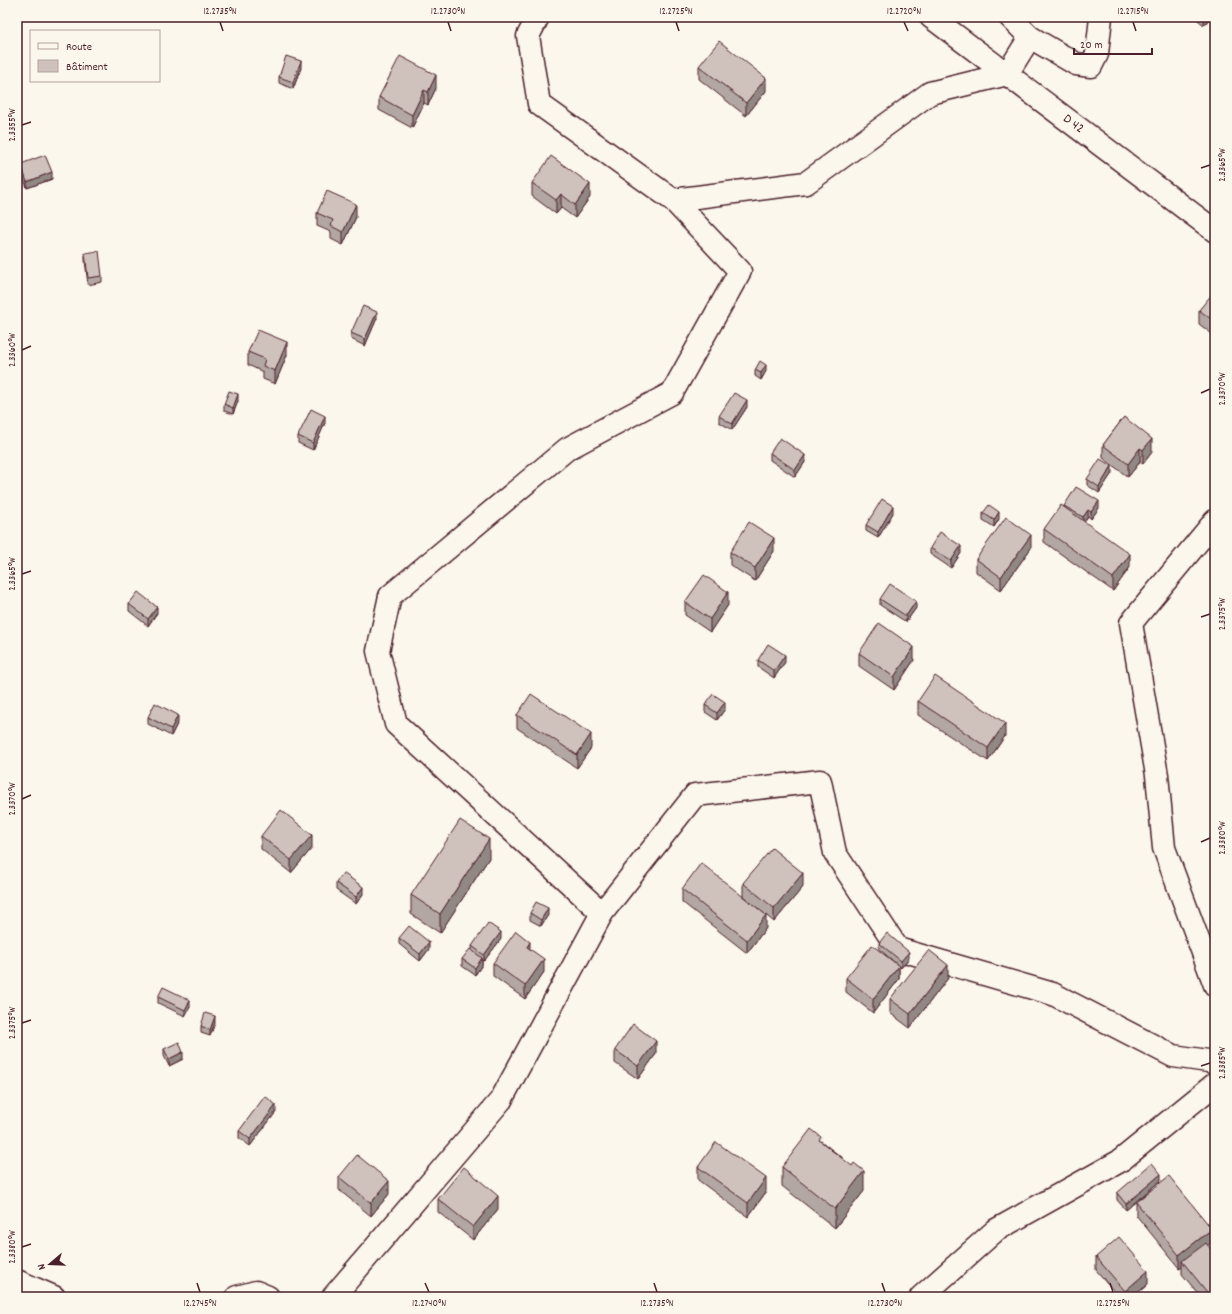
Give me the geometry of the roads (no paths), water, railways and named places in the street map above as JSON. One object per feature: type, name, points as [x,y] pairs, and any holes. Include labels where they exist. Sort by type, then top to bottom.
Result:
[{"type":"street","points":[[538,17],[528,36],[539,104],[673,200],[740,271],[672,393],[567,449],[390,596],[378,651],[396,724],[602,913]]},
{"type":"street","name":"D 42","points":[[931,17],[1215,231]]},
{"type":"street","points":[[1010,17],[1030,37],[1076,64],[1092,66],[1097,54],[1101,17]]},
{"type":"street","points":[[673,200],[806,184],[930,93],[1007,74],[1030,37]]},
{"type":"street","points":[[1215,521],[1131,623],[1157,775],[1164,848],[1215,985]]},
{"type":"street","points":[[333,1297],[501,1100],[602,913],[695,795],[820,781],[835,853],[898,948],[1053,994],[1173,1056],[1215,1062]]},
{"type":"street","points":[[921,1297],[996,1230],[1120,1161],[1215,1084]]},
{"type":"street","points":[[17,1281],[54,1297]]},
{"type":"street","points":[[237,1297],[256,1292],[268,1297]]}]
